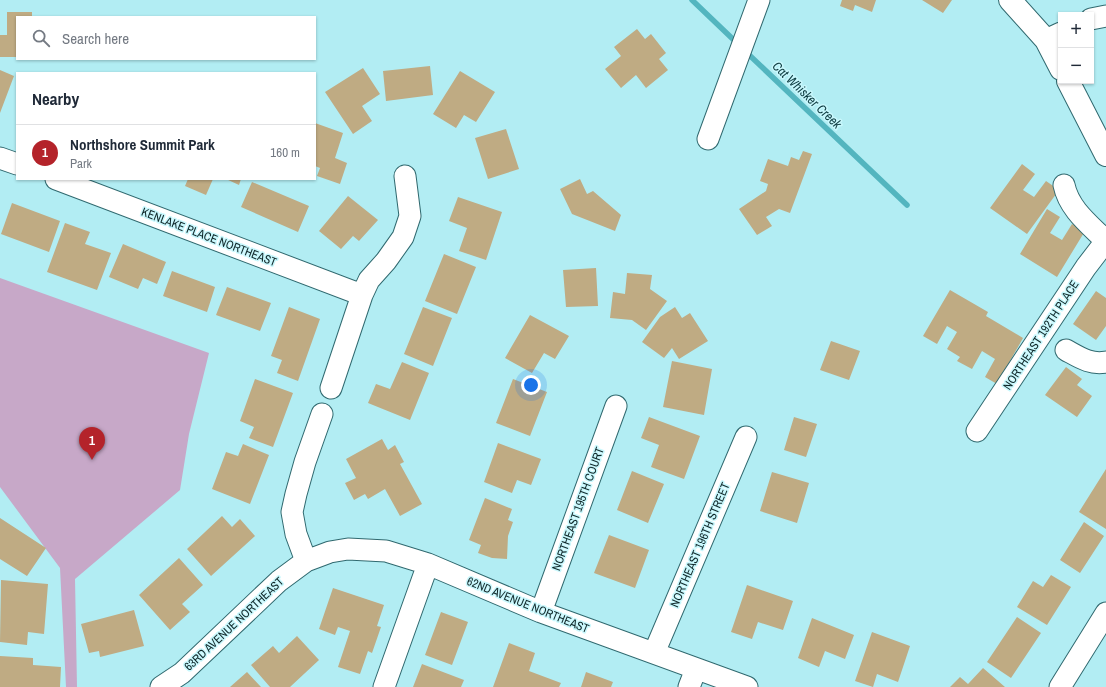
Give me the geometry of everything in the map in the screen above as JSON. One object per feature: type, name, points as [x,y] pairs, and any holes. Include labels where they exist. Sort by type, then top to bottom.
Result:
[{"type":"main road","points":[[1010,0],[1053,36],[1058,56]]},
{"type":"main road","points":[[1070,84],[1106,155]]},
{"type":"street","points":[[708,139],[759,0]]},
{"type":"street","points":[[1094,18],[1106,16]]},
{"type":"street","points":[[0,158],[16,164]]},
{"type":"street","points":[[331,388],[362,295],[369,280],[386,261],[402,237],[410,216],[405,176]]},
{"type":"street","name":"KENLAKE PLACE NORTHEAST","points":[[59,180],[362,295]]},
{"type":"street","points":[[1064,185],[1066,195],[1071,204],[1106,241]]},
{"type":"street","name":"NORTHEAST 192TH PLACE","points":[[977,431],[1086,267],[1106,241]]},
{"type":"street","points":[[1066,350],[1083,360],[1099,363],[1106,362]]},
{"type":"street","name":"NORTHEAST 195TH COURT","points":[[541,612],[616,406]]},
{"type":"street","points":[[306,561],[296,534],[292,512],[305,462],[322,414]]},
{"type":"street","name":"NORTHEAST 196TH STREET","points":[[654,653],[746,437]]},
{"type":"street","name":"62ND AVENUE NORTHEAST","points":[[306,561],[330,552],[348,549],[386,551],[428,564],[541,612],[654,653],[693,678],[747,687]]},
{"type":"street","name":"63RD AVENUE NORTHEAST","points":[[161,687],[182,672],[279,581],[306,561]]},
{"type":"street","points":[[384,687],[428,564]]},
{"type":"street","points":[[1060,687],[1106,613]]},
{"type":"shaded area","points":[[0,278],[209,353],[189,434],[180,490],[75,579],[77,687],[66,687],[60,568],[0,487]]},
{"type":"building","points":[[842,0],[876,0],[872,12],[855,5],[853,11],[840,6]]},
{"type":"building","points":[[922,0],[952,0],[943,13]]},
{"type":"building","points":[[7,12],[32,12],[32,16],[16,16],[16,57],[0,57],[0,35],[7,35]]},
{"type":"building","points":[[637,29],[645,39],[651,34],[666,53],[659,59],[668,70],[646,88],[636,75],[621,88],[605,69],[621,56],[614,47]]},
{"type":"building","points":[[430,66],[433,95],[386,101],[383,71]]},
{"type":"building","points":[[363,68],[380,94],[362,106],[372,121],[353,134],[325,92]]},
{"type":"building","points":[[0,70],[14,76],[0,113]]},
{"type":"building","points":[[460,71],[495,92],[476,122],[464,115],[456,128],[433,114]]},
{"type":"building","points":[[316,123],[343,133],[335,158],[347,163],[340,184],[317,176],[320,168],[316,166]]},
{"type":"building","points":[[506,129],[519,169],[488,179],[475,138]]},
{"type":"building","points":[[803,151],[812,154],[790,213],[779,209],[766,217],[772,226],[757,235],[739,209],[766,191],[768,184],[760,181],[768,159],[788,166],[791,157],[799,160]]},
{"type":"building","points":[[1022,164],[1035,174],[1023,190],[1034,197],[1046,181],[1059,190],[1027,234],[990,208]]},
{"type":"building","points":[[580,179],[587,194],[593,191],[621,215],[615,231],[572,214],[560,189]]},
{"type":"building","points":[[188,180],[213,180],[206,195],[185,186]]},
{"type":"building","points":[[228,180],[241,180],[239,185]]},
{"type":"building","points":[[252,182],[309,206],[298,232],[241,207]]},
{"type":"building","points":[[348,196],[378,220],[359,241],[353,236],[341,249],[319,231]]},
{"type":"building","points":[[458,197],[502,212],[486,260],[459,251],[467,228],[449,221]]},
{"type":"building","points":[[12,203],[60,221],[49,252],[1,234]]},
{"type":"building","points":[[1047,209],[1060,217],[1050,233],[1062,240],[1072,224],[1085,231],[1057,277],[1020,254]]},
{"type":"building","points":[[65,223],[90,232],[85,244],[111,253],[97,290],[47,272]]},
{"type":"building","points":[[123,244],[166,262],[157,284],[143,278],[138,289],[109,277]]},
{"type":"building","points":[[444,254],[476,267],[457,314],[425,301]]},
{"type":"building","points":[[596,268],[598,306],[566,307],[563,270]]},
{"type":"building","points":[[172,271],[215,287],[207,312],[163,296]]},
{"type":"building","points":[[627,273],[652,275],[650,289],[667,301],[646,330],[632,320],[610,318],[613,292],[625,294]]},
{"type":"building","points":[[227,287],[271,303],[260,331],[216,315]]},
{"type":"building","points":[[950,290],[988,312],[986,316],[1023,338],[997,384],[985,377],[995,359],[982,351],[972,369],[957,361],[960,357],[947,349],[957,332],[947,326],[937,344],[923,336]]},
{"type":"building","points":[[1096,291],[1106,298],[1106,326],[1096,340],[1073,324]]},
{"type":"building","points":[[289,307],[320,319],[298,381],[277,373],[282,360],[271,356]]},
{"type":"building","points":[[423,307],[452,318],[433,366],[404,354]]},
{"type":"building","points":[[675,307],[682,318],[690,313],[708,341],[679,359],[672,348],[664,358],[642,342],[660,317]]},
{"type":"building","points":[[530,315],[569,336],[555,359],[544,353],[532,373],[505,358]]},
{"type":"building","points":[[831,341],[860,351],[849,380],[820,370]]},
{"type":"building","points":[[672,361],[712,369],[704,415],[663,407]]},
{"type":"building","points":[[402,362],[429,373],[410,420],[368,403],[376,384],[390,389]]},
{"type":"building","points":[[1066,367],[1082,379],[1077,385],[1092,396],[1077,417],[1045,395]]},
{"type":"building","points":[[255,379],[293,393],[273,447],[249,438],[254,427],[240,421]]},
{"type":"building","points":[[513,379],[547,392],[530,436],[496,423]]},
{"type":"building","points":[[649,417],[700,436],[684,479],[651,467],[659,445],[641,438]]},
{"type":"building","points":[[794,417],[817,424],[806,457],[784,450]]},
{"type":"building","points":[[382,439],[388,450],[395,445],[404,462],[400,464],[422,504],[400,516],[385,489],[368,499],[365,494],[354,500],[345,483],[356,478],[346,459]]},
{"type":"building","points":[[498,443],[541,459],[531,485],[517,480],[512,493],[484,482]]},
{"type":"building","points":[[243,444],[269,455],[250,504],[212,489],[226,452],[238,456]]},
{"type":"building","points":[[1106,469],[1106,529],[1079,512]]},
{"type":"building","points":[[632,471],[664,484],[648,523],[617,510]]},
{"type":"building","points":[[772,472],[809,483],[797,523],[760,511]]},
{"type":"building","points":[[485,498],[512,509],[508,520],[513,522],[508,536],[507,559],[492,558],[478,553],[481,545],[469,540]]},
{"type":"building","points":[[222,516],[232,527],[240,519],[255,536],[211,576],[187,549]]},
{"type":"building","points":[[0,518],[46,548],[27,576],[0,559]]},
{"type":"building","points":[[1084,522],[1104,536],[1080,573],[1060,560]]},
{"type":"building","points":[[609,535],[649,550],[635,588],[594,573]]},
{"type":"building","points":[[179,558],[203,585],[182,604],[190,612],[170,630],[139,595]]},
{"type":"building","points":[[1051,575],[1071,587],[1047,625],[1017,607],[1033,581],[1043,587]]},
{"type":"building","points":[[1,580],[48,584],[44,634],[28,632],[27,645],[0,642]]},
{"type":"building","points":[[747,585],[793,601],[783,630],[758,622],[752,639],[731,632]]},
{"type":"building","points":[[333,588],[384,605],[377,626],[381,627],[372,653],[368,651],[360,674],[338,667],[350,631],[338,627],[335,635],[319,629]]},
{"type":"building","points":[[134,610],[144,646],[100,657],[99,651],[89,653],[81,624]]},
{"type":"building","points":[[441,612],[468,622],[452,665],[425,655]]},
{"type":"building","points":[[1017,617],[1041,633],[1011,678],[987,662]]},
{"type":"building","points":[[812,618],[854,635],[845,659],[825,651],[819,667],[798,658]]},
{"type":"building","points":[[872,632],[910,646],[898,682],[877,674],[873,687],[855,681]]},
{"type":"building","points":[[297,636],[319,660],[290,687],[270,687],[251,665],[273,646],[279,653]]},
{"type":"building","points":[[509,643],[535,653],[529,671],[561,683],[559,687],[493,687]]},
{"type":"building","points":[[0,656],[33,658],[33,665],[61,667],[60,687],[0,687]]},
{"type":"building","points":[[422,664],[464,680],[461,687],[413,687]]},
{"type":"building","points":[[983,668],[1005,687],[950,687],[960,677],[968,684]]},
{"type":"building","points":[[247,672],[261,687],[230,687]]},
{"type":"building","points":[[586,672],[613,682],[611,687],[581,687]]},
{"type":"waterway","name":"Cat Whisker Creek","points":[[692,0],[738,44]]},
{"type":"waterway","name":"Cat Whisker Creek","points":[[745,51],[907,205]]},
{"type":"place","name":"Northshore Summit Park","points":[[92,460]]}]
